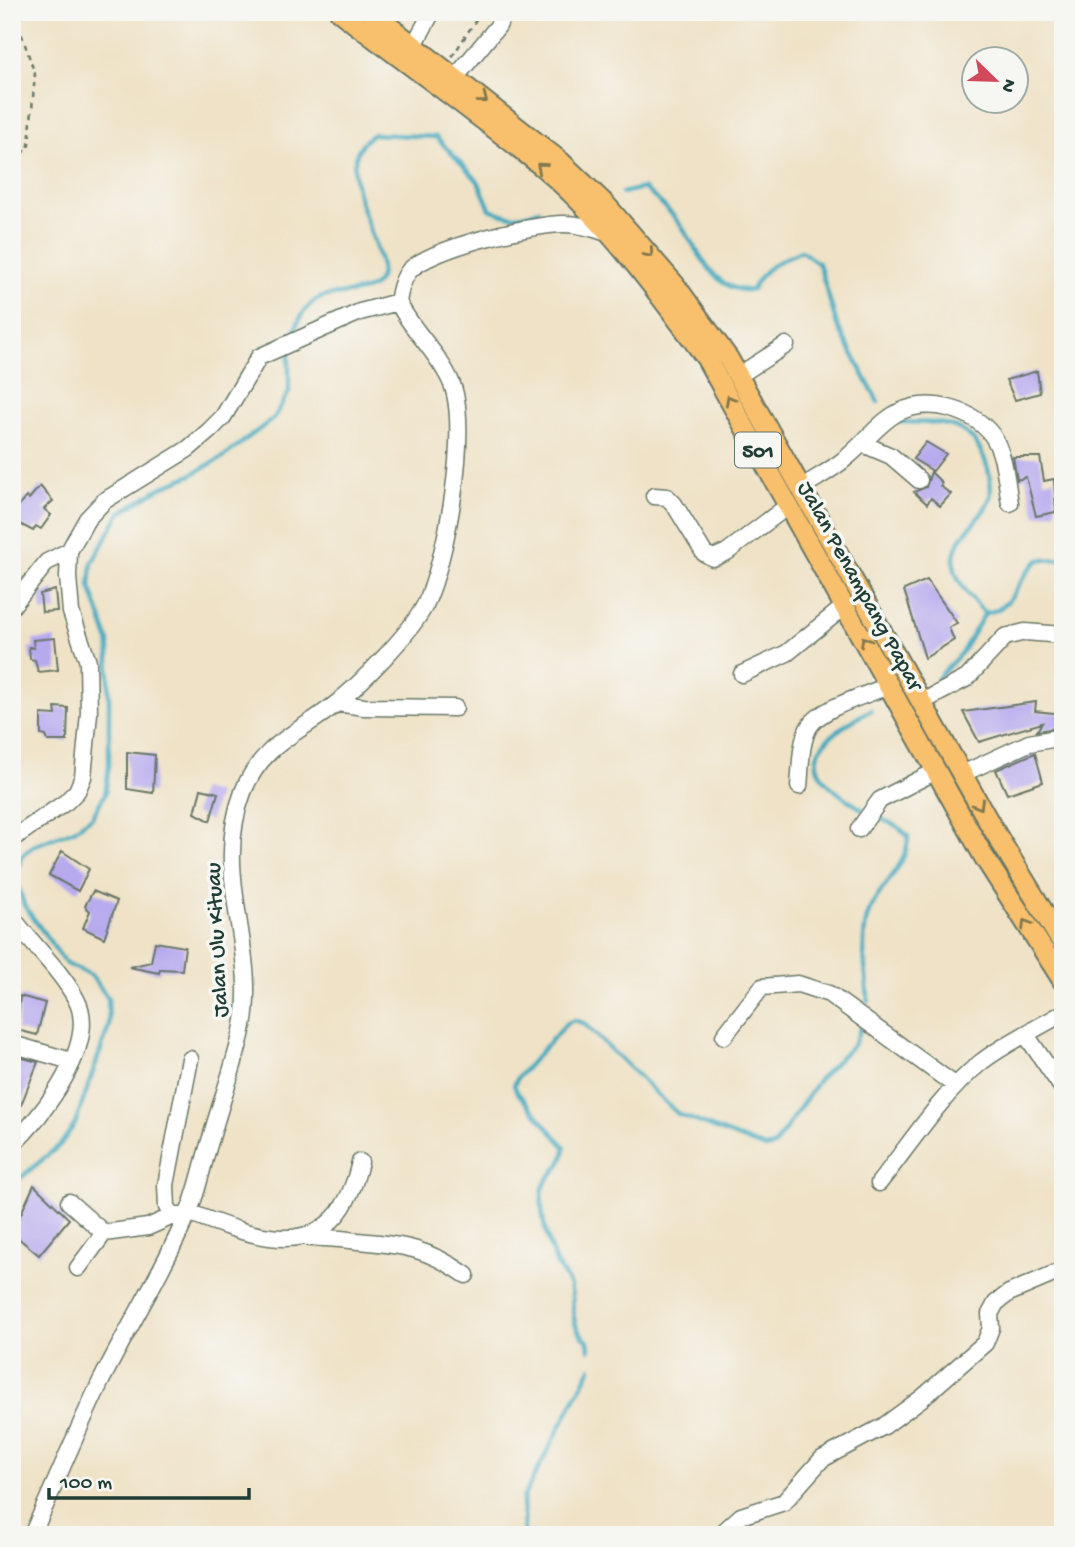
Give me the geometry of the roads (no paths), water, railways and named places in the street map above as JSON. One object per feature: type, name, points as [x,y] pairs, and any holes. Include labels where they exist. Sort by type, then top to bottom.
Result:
[{"type":"main road","name":"Jalan Penampang Papar","points":[[340,12],[545,169],[654,286],[706,359],[984,857],[1063,981]]},
{"type":"main road","name":"Jalan Penampang Papar","points":[[371,12],[561,162],[605,204],[675,285],[738,376],[962,774],[1063,944]]},
{"type":"main road","points":[[927,753],[925,729],[934,723]]},
{"type":"street","points":[[414,45],[432,12]]},
{"type":"street","points":[[449,73],[498,26],[504,12]]},
{"type":"street","points":[[563,224],[575,211],[573,197]]},
{"type":"street","points":[[12,607],[47,562],[69,551],[95,509],[188,449],[209,431],[222,416],[259,357],[360,312],[398,302],[410,271],[444,249],[563,224],[607,233]]},
{"type":"street","name":"Jalan Ulu Kituau","points":[[32,1535],[98,1387],[182,1215],[236,1055],[247,1004],[244,964],[231,883],[234,820],[244,789],[262,759],[283,738],[337,703],[409,629],[425,606],[435,580],[451,502],[460,417],[453,384],[406,319],[398,302]]},
{"type":"street","points":[[738,376],[786,345]]},
{"type":"street","points":[[801,488],[844,461],[896,414],[917,405],[940,406],[971,417],[991,435],[1001,455],[1010,503]]},
{"type":"street","points":[[863,444],[891,456],[919,480]]},
{"type":"street","points":[[654,496],[667,497],[674,504],[704,552],[713,558],[727,552],[789,505]]},
{"type":"street","points":[[12,839],[66,802],[77,791],[83,777],[89,713],[88,662],[71,612],[69,551]]},
{"type":"street","points":[[742,674],[787,653],[845,606]]},
{"type":"street","points":[[922,702],[967,678],[1005,637],[1025,632],[1063,635]]},
{"type":"street","points":[[799,786],[804,743],[810,726],[830,709],[890,685]]},
{"type":"street","points":[[337,703],[364,707],[455,708]]},
{"type":"street","points":[[962,774],[1029,743],[1063,737]]},
{"type":"street","points":[[859,829],[880,800],[936,771]]},
{"type":"street","points":[[12,917],[77,1000],[83,1023],[71,1061],[38,1119],[12,1145]]},
{"type":"street","points":[[724,1036],[762,988],[799,984],[829,994],[956,1086]]},
{"type":"street","points":[[880,1183],[956,1086],[1002,1047],[1063,1013]]},
{"type":"street","points":[[1026,1035],[1061,1086]]},
{"type":"street","points":[[12,1044],[71,1061]]},
{"type":"street","points":[[190,1059],[166,1185],[167,1207],[182,1215],[259,1236],[289,1240],[332,1236],[415,1247],[439,1256],[466,1275]]},
{"type":"street","points":[[289,1240],[317,1232],[331,1222],[353,1191],[360,1162]]},
{"type":"street","points":[[69,1202],[104,1233]]},
{"type":"street","points":[[78,1268],[104,1233],[148,1227],[182,1215]]},
{"type":"street","points":[[720,1535],[741,1516],[784,1502],[822,1459],[884,1426],[922,1398],[985,1343],[991,1328],[990,1314],[996,1303],[1009,1293],[1063,1270]]},
{"type":"waterway","points":[[293,336],[301,316],[316,300],[366,290],[374,286],[379,279],[381,269],[378,254],[355,179],[355,161],[361,146],[374,134],[436,137],[478,181],[490,209],[514,216],[539,210]]},
{"type":"waterway","points":[[622,193],[643,188],[648,192],[675,218],[717,277],[738,289],[752,290],[766,271],[801,251],[819,264],[837,325],[878,402]]},
{"type":"waterway","points":[[12,1185],[60,1145],[75,1124],[109,1026],[108,998],[91,975],[66,964],[24,905],[16,879],[21,857],[33,846],[74,830],[92,817],[105,794],[109,766],[109,642],[90,586],[92,563],[120,513],[162,487],[223,457],[274,418],[289,392],[289,347]]},
{"type":"waterway","points":[[896,422],[952,426],[973,439],[981,450],[989,473],[990,498],[957,546],[954,564],[961,584],[985,613],[1003,606],[1039,560],[1063,559]]},
{"type":"waterway","points":[[938,678],[962,652],[985,613]]},
{"type":"waterway","points":[[862,809],[825,781],[818,768],[817,756],[822,745],[834,734],[871,710]]},
{"type":"waterway","points":[[868,1001],[864,949],[867,918],[871,907],[903,858],[908,836],[897,826],[879,818]]},
{"type":"waterway","points":[[589,1350],[588,1341],[575,1323],[570,1286],[553,1255],[542,1211],[543,1188],[561,1162],[565,1147],[517,1092],[514,1085],[518,1077],[566,1024],[574,1020],[583,1023],[678,1114],[765,1148],[774,1146],[820,1078],[854,1044],[862,1025]]},
{"type":"waterway","points":[[524,1535],[523,1498],[591,1368]]}]
